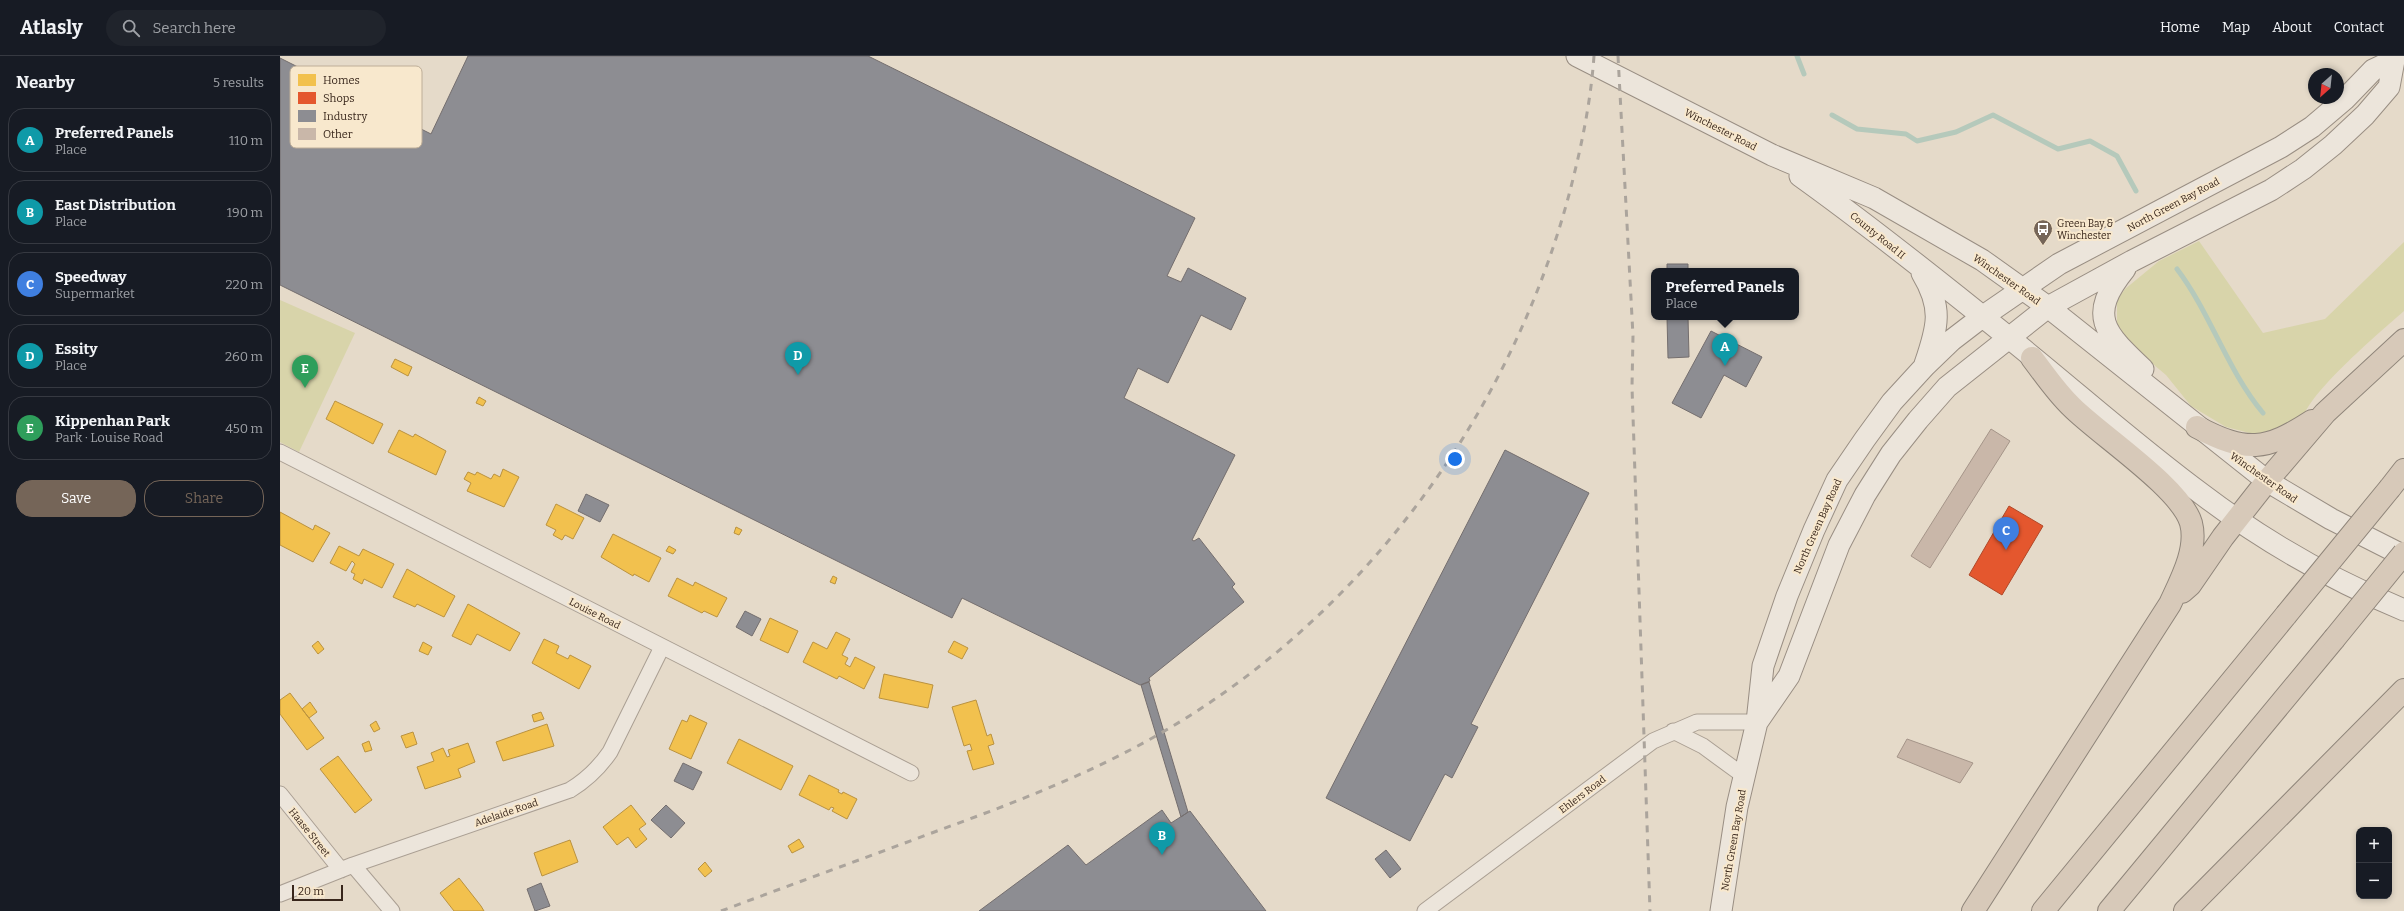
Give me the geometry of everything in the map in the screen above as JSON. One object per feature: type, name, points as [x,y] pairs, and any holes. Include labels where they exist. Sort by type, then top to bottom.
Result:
[{"type":"highway","points":[[2170,604],[2190,585],[2237,519],[2325,413],[2404,340]]},
{"type":"highway","points":[[1973,911],[2170,604],[2184,570],[2191,547],[2191,524],[2185,508],[2160,482],[2071,406],[2032,358]]},
{"type":"highway","points":[[2193,424],[2228,442],[2257,446],[2274,442],[2325,413]]},
{"type":"highway","points":[[2043,911],[2404,470]]},
{"type":"highway","points":[[2109,911],[2404,554]]},
{"type":"highway","points":[[2185,911],[2404,690]]},
{"type":"main road","name":"Winchester Road","points":[[1577,56],[1772,155],[1874,198],[1970,253],[2023,288],[2048,307],[2193,424],[2267,481],[2331,519],[2404,554]]},
{"type":"main road","name":"North Green Bay Road","points":[[1757,722],[1789,676],[1839,545],[1865,495],[1891,454],[1947,387],[2048,307],[2132,261],[2271,190],[2303,169],[2333,145],[2365,115],[2389,87],[2396,58]]},
{"type":"main road","name":"North Green Bay Road","points":[[1721,911],[1744,776],[1757,722],[1763,666],[1787,596],[1834,487],[1869,432],[1892,402],[1925,366],[1952,340],[1982,316],[2023,288],[2059,264],[2281,147],[2312,127],[2345,99],[2373,70],[2396,58]]},
{"type":"main road","name":"County Road II","points":[[1772,155],[1853,214],[1918,267],[1982,316]]},
{"type":"main road","points":[[2132,261],[2107,293],[2103,312],[2105,321],[2115,341],[2171,397],[2193,424]]},
{"type":"main road","points":[[1918,267],[1931,289],[1937,306],[1938,321],[1925,366]]},
{"type":"main road","points":[[1982,316],[2202,495],[2313,567],[2404,610]]},
{"type":"street","name":"Louise Road","points":[[280,452],[911,773]]},
{"type":"street","name":"Adelaide Road","points":[[280,894],[347,868],[570,790],[586,780],[600,767],[610,752],[662,647]]},
{"type":"street","name":"Ehlers Road","points":[[1425,911],[1645,745],[1673,730],[1697,722],[1757,722]]},
{"type":"street","points":[[1673,730],[1703,746],[1744,776]]},
{"type":"street","name":"Haase Street","points":[[280,794],[347,868],[392,911]]},
{"type":"shaded area","points":[[2199,241],[2263,333],[2325,319],[2404,242],[2404,311],[2348,361],[2320,391],[2309,405],[2303,417],[2262,436],[2226,427],[2191,406],[2166,375],[2135,349],[2117,326],[2117,300],[2125,289],[2159,261]]},
{"type":"shaded area","points":[[280,300],[355,333],[299,452],[280,442]]},
{"type":"building: Homes","points":[[395,359],[412,367],[408,376],[391,367]]},
{"type":"building: Homes","points":[[479,397],[486,401],[483,406],[476,403]]},
{"type":"building: Homes","points":[[335,401],[383,424],[373,444],[326,419]]},
{"type":"building: Homes","points":[[399,430],[413,437],[415,434],[446,451],[436,475],[388,452]]},
{"type":"building: Homes","points":[[503,469],[519,477],[504,507],[467,491],[471,483],[464,479],[468,472],[475,475],[477,472],[491,479],[494,474],[500,477]]},
{"type":"building: Homes","points":[[556,504],[584,518],[573,539],[565,535],[562,540],[553,535],[556,530],[546,525]]},
{"type":"building: Homes","points":[[280,512],[313,530],[315,525],[330,533],[313,562],[280,545]]},
{"type":"building: Homes","points":[[736,527],[742,530],[739,535],[734,533]]},
{"type":"building: Homes","points":[[613,534],[661,558],[649,582],[634,574],[633,576],[601,557]]},
{"type":"building: Homes","points":[[339,546],[359,556],[363,549],[394,564],[382,588],[364,579],[362,584],[353,579],[355,574],[351,572],[355,564],[352,561],[346,571],[330,563]]},
{"type":"building: Homes","points":[[669,546],[676,550],[673,554],[666,551]]},
{"type":"building: Homes","points":[[407,569],[455,596],[444,617],[417,604],[415,607],[393,597]]},
{"type":"building: Homes","points":[[833,576],[837,578],[835,584],[830,582]]},
{"type":"building: Homes","points":[[677,578],[693,586],[695,582],[727,598],[717,617],[704,611],[702,613],[668,596]]},
{"type":"building: Homes","points":[[468,604],[520,633],[510,651],[477,634],[471,645],[452,636]]},
{"type":"building: Homes","points":[[770,618],[798,631],[788,653],[760,640]]},
{"type":"building: Homes","points":[[836,632],[850,639],[842,655],[848,658],[845,664],[850,667],[855,657],[875,667],[864,689],[839,676],[837,679],[803,662],[813,642],[827,649]]},
{"type":"building: Homes","points":[[544,639],[559,646],[556,653],[568,659],[570,655],[591,666],[579,689],[532,663]]},
{"type":"building: Homes","points":[[318,641],[324,649],[318,654],[312,646]]},
{"type":"building: Homes","points":[[954,641],[968,648],[962,659],[948,652]]},
{"type":"building: Homes","points":[[423,642],[432,647],[428,655],[419,651]]},
{"type":"building: Homes","points":[[884,674],[933,685],[928,708],[879,698]]},
{"type":"building: Homes","points":[[290,693],[324,738],[307,750],[280,714],[280,700]]},
{"type":"building: Homes","points":[[976,700],[987,736],[991,734],[994,744],[988,746],[994,764],[973,770],[967,751],[972,750],[970,744],[964,746],[952,707]]},
{"type":"building: Homes","points":[[310,702],[317,712],[309,718],[302,709]]},
{"type":"building: Homes","points":[[541,712],[544,719],[534,722],[532,715]]},
{"type":"building: Homes","points":[[690,715],[707,723],[691,759],[669,749],[682,720],[687,722]]},
{"type":"building: Homes","points":[[376,721],[380,729],[374,732],[370,725]]},
{"type":"building: Homes","points":[[547,724],[554,746],[503,761],[496,742]]},
{"type":"building: Homes","points":[[413,732],[417,744],[406,748],[401,736]]},
{"type":"building: Homes","points":[[739,739],[793,766],[781,790],[727,763]]},
{"type":"building: Homes","points":[[369,741],[372,750],[365,752],[362,744]]},
{"type":"building: Homes","points":[[468,743],[475,762],[458,769],[461,777],[425,789],[417,767],[434,761],[431,753],[443,748],[447,757],[450,756],[448,750]]},
{"type":"building: Homes","points":[[338,756],[372,800],[355,813],[320,769]]},
{"type":"building: Homes","points":[[809,775],[839,790],[838,792],[842,794],[843,792],[857,799],[847,819],[832,811],[834,808],[831,807],[829,810],[799,795]]},
{"type":"building: Homes","points":[[631,805],[646,824],[639,829],[647,839],[636,848],[628,837],[617,845],[603,827]]},
{"type":"building: Homes","points":[[799,839],[804,847],[792,853],[788,846]]},
{"type":"building: Homes","points":[[570,840],[578,862],[542,876],[534,853]]},
{"type":"building: Homes","points":[[705,862],[712,871],[705,877],[698,869]]},
{"type":"building: Homes","points":[[459,878],[484,911],[454,911],[440,893]]},
{"type":"building: Shops","points":[[2009,506],[2043,526],[2002,595],[1969,575]]},
{"type":"building: Industry","points":[[468,56],[868,56],[1195,218],[1167,276],[1181,282],[1188,268],[1246,298],[1231,330],[1201,315],[1168,383],[1138,368],[1124,398],[1235,455],[1192,540],[1194,541],[1199,538],[1235,584],[1232,587],[1244,602],[1149,678],[1150,681],[1140,685],[962,598],[952,618],[280,285],[280,58],[296,66],[290,66],[290,148],[422,148],[422,129],[431,134]]},
{"type":"building: Industry","points":[[1667,264],[1688,264],[1688,268],[1667,268]]},
{"type":"building: Industry","points":[[1667,320],[1688,320],[1689,357],[1668,358]]},
{"type":"building: Industry","points":[[1711,331],[1762,357],[1746,387],[1724,375],[1701,418],[1672,403]]},
{"type":"building: Industry","points":[[1505,450],[1589,493],[1471,724],[1478,727],[1452,778],[1445,774],[1410,841],[1326,798]]},
{"type":"building: Industry","points":[[586,494],[609,505],[600,522],[578,511]]},
{"type":"building: Industry","points":[[745,611],[761,619],[752,636],[736,627]]},
{"type":"building: Industry","points":[[1149,682],[1188,812],[1181,817],[1141,685]]},
{"type":"building: Industry","points":[[683,763],[702,772],[693,790],[674,781]]},
{"type":"building: Industry","points":[[666,805],[685,823],[671,838],[651,820]]},
{"type":"building: Industry","points":[[1162,810],[1171,823],[1190,811],[1266,911],[979,911],[1068,845],[1086,865]]},
{"type":"building: Industry","points":[[1386,850],[1401,869],[1390,878],[1375,859]]},
{"type":"building: Industry","points":[[541,883],[550,906],[535,911],[527,889]]},
{"type":"building: Other","points":[[1991,429],[2010,441],[1930,568],[1911,556]]},
{"type":"building: Other","points":[[1907,739],[1973,763],[1960,783],[1897,757]]},
{"type":"waterway","points":[[1797,56],[1804,74]]},
{"type":"waterway","points":[[1832,115],[1857,129],[1906,134],[1917,141],[1956,132],[1993,115],[2058,149],[2090,141],[2117,156],[2136,191]]},
{"type":"waterway","points":[[2177,269],[2200,304],[2239,379],[2263,413]]},
{"type":"railway","points":[[721,911],[992,810],[1075,777],[1154,737],[1229,689],[1299,633],[1363,570],[1420,501],[1470,426],[1513,347],[1547,264],[1573,179],[1586,118],[1594,56]]},
{"type":"railway","points":[[1618,56],[1633,336],[1632,387],[1650,911]]},
{"type":"place","name":"Green Bay & Winchester","points":[[2043,246]]},
{"type":"place","name":"Preferred Panels","points":[[1725,366]]},
{"type":"place","name":"Essity","points":[[798,375]]},
{"type":"place","name":"Kippenhan Park","points":[[305,388]]},
{"type":"place","name":"Speedway","points":[[2006,550]]},
{"type":"place","name":"East Distribution","points":[[1162,855]]}]
